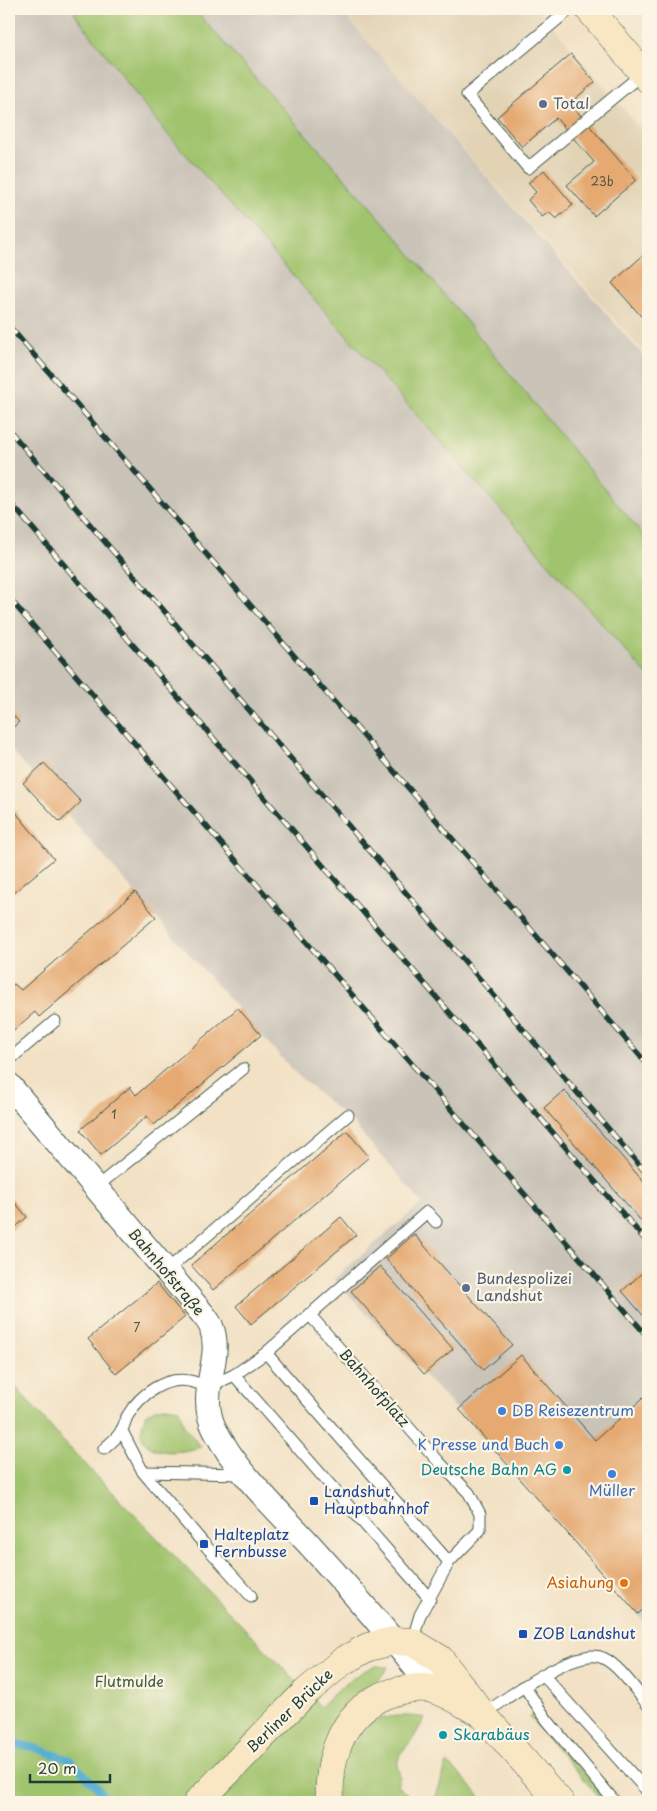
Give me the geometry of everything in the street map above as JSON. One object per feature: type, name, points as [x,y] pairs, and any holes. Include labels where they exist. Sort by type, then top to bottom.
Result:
[{"type":"street","points":[[589,9],[646,76]]},
{"type":"street","name":"Bahnhofstraße","points":[[9,1085],[202,1313],[212,1328],[215,1346],[208,1387],[207,1410],[214,1428],[244,1474],[405,1648]]},
{"type":"street","name":"Berliner Brücke","points":[[198,1802],[306,1692],[343,1661],[368,1647],[405,1648]]},
{"type":"street","points":[[405,1648],[433,1689]]},
{"type":"street","points":[[405,1648],[440,1660],[483,1715],[560,1802]]},
{"type":"street","points":[[330,1802],[329,1783],[332,1762],[343,1731],[364,1706],[384,1695],[420,1688],[433,1689],[483,1715]]},
{"type":"lane","points":[[570,9],[467,95],[528,168],[646,76]]},
{"type":"lane","points":[[9,1060],[55,1021]]},
{"type":"lane","points":[[95,1188],[243,1069]]},
{"type":"lane","points":[[166,1271],[348,1115]]},
{"type":"lane","points":[[104,1449],[122,1431],[127,1416],[146,1394],[159,1386],[174,1381],[189,1381],[208,1387],[234,1375],[266,1353],[427,1212],[436,1222]]},
{"type":"lane","name":"Bahnhofplatz","points":[[309,1314],[439,1462],[469,1493],[480,1514],[480,1530],[449,1562],[420,1615],[405,1648],[402,1690]]},
{"type":"lane","points":[[266,1353],[449,1562]]},
{"type":"lane","points":[[234,1375],[430,1598]]},
{"type":"lane","points":[[122,1431],[143,1472],[250,1596]]},
{"type":"lane","points":[[143,1472],[244,1474]]},
{"type":"lane","points":[[483,1715],[524,1686],[579,1657],[602,1657],[615,1667],[648,1705]]},
{"type":"lane","points":[[543,1675],[648,1792]]},
{"type":"lane","points":[[524,1686],[547,1720],[615,1802]]},
{"type":"shaded area","points":[[9,9],[339,9],[648,361],[648,1626],[465,1417],[334,1279],[422,1203],[353,1123],[295,1073],[156,917],[9,747]]},
{"type":"shaded area","points":[[338,9],[538,9],[648,138],[648,357]]},
{"type":"green space","points":[[80,9],[194,9],[389,228],[648,541],[648,676],[158,123],[74,13]]},
{"type":"green space","name":"Flutmulde","points":[[9,1379],[62,1440],[321,1707],[362,1672],[376,1666],[388,1667],[370,1689],[334,1720],[355,1744],[364,1727],[377,1720],[393,1716],[425,1718],[413,1739],[400,1754],[397,1765],[400,1777],[397,1786],[418,1802],[9,1802]]},
{"type":"green space","points":[[157,1408],[179,1409],[184,1426],[201,1447],[168,1452],[160,1451],[146,1444],[141,1431],[146,1414]]},
{"type":"green space","points":[[531,1715],[537,1719],[609,1802],[603,1802],[529,1716]]},
{"type":"green space","points":[[447,1763],[461,1775],[485,1802],[434,1802]]},
{"type":"building","points":[[571,54],[595,82],[570,103],[636,180],[594,216],[567,185],[594,162],[556,118],[522,147],[497,117]]},
{"type":"building","points":[[544,170],[573,205],[556,219],[549,212],[542,217],[528,200],[536,192],[528,183]]},
{"type":"building","points":[[648,251],[648,324],[612,283]]},
{"type":"building","points":[[9,711],[19,722],[9,731]]},
{"type":"building","points":[[44,763],[81,802],[60,822],[23,783]]},
{"type":"building","points":[[9,804],[54,859],[12,894],[9,890]]},
{"type":"building","points":[[135,892],[156,917],[39,1017],[35,1012],[9,1034],[9,988],[14,984],[21,990]]},
{"type":"building","points":[[238,1008],[261,1035],[154,1125],[147,1116],[101,1155],[80,1130],[130,1087],[136,1095]]},
{"type":"building","points":[[564,1090],[648,1187],[648,1229],[544,1108]]},
{"type":"building","points":[[347,1131],[369,1157],[213,1290],[191,1265]]},
{"type":"building","points":[[9,1195],[27,1217],[9,1233]]},
{"type":"building","points":[[341,1217],[356,1235],[251,1324],[236,1306]]},
{"type":"building","points":[[414,1234],[512,1345],[483,1370],[386,1259]]},
{"type":"building","points":[[380,1266],[453,1349],[424,1374],[351,1291]]},
{"type":"building","points":[[642,1273],[648,1281],[648,1321],[622,1291]]},
{"type":"building","points":[[157,1283],[185,1317],[116,1374],[88,1339]]},
{"type":"building","name":"Deutsche Bahn AG","points":[[521,1355],[595,1440],[643,1398],[648,1404],[648,1605],[638,1614],[459,1409]]},
{"type":"waterway","points":[[9,1743],[32,1747],[70,1760],[99,1789],[108,1802]]},
{"type":"railway","points":[[9,326],[648,1065]]},
{"type":"railway","points":[[9,430],[648,1175]]},
{"type":"railway","points":[[9,501],[648,1243]]},
{"type":"railway","points":[[9,598],[648,1337]]},
{"type":"place","name":"Total","points":[[543,104]]},
{"type":"place","name":"Bundespolizei Landshut","points":[[466,1288]]},
{"type":"place","name":"DB Reisezentrum","points":[[502,1411]]},
{"type":"place","name":"K Presse und Buch","points":[[559,1445]]},
{"type":"place","name":"Deutsche Bahn AG","points":[[567,1470]]},
{"type":"place","name":"Müller","points":[[612,1474]]},
{"type":"place","name":"Landshut, Hauptbahnhof","points":[[314,1501]]},
{"type":"place","name":"Halteplatz Fernbusse","points":[[204,1544]]},
{"type":"place","name":"Asiahung","points":[[624,1583]]},
{"type":"place","name":"ZOB Landshut","points":[[523,1634]]},
{"type":"place","name":"Skarabäus","points":[[443,1735]]}]
